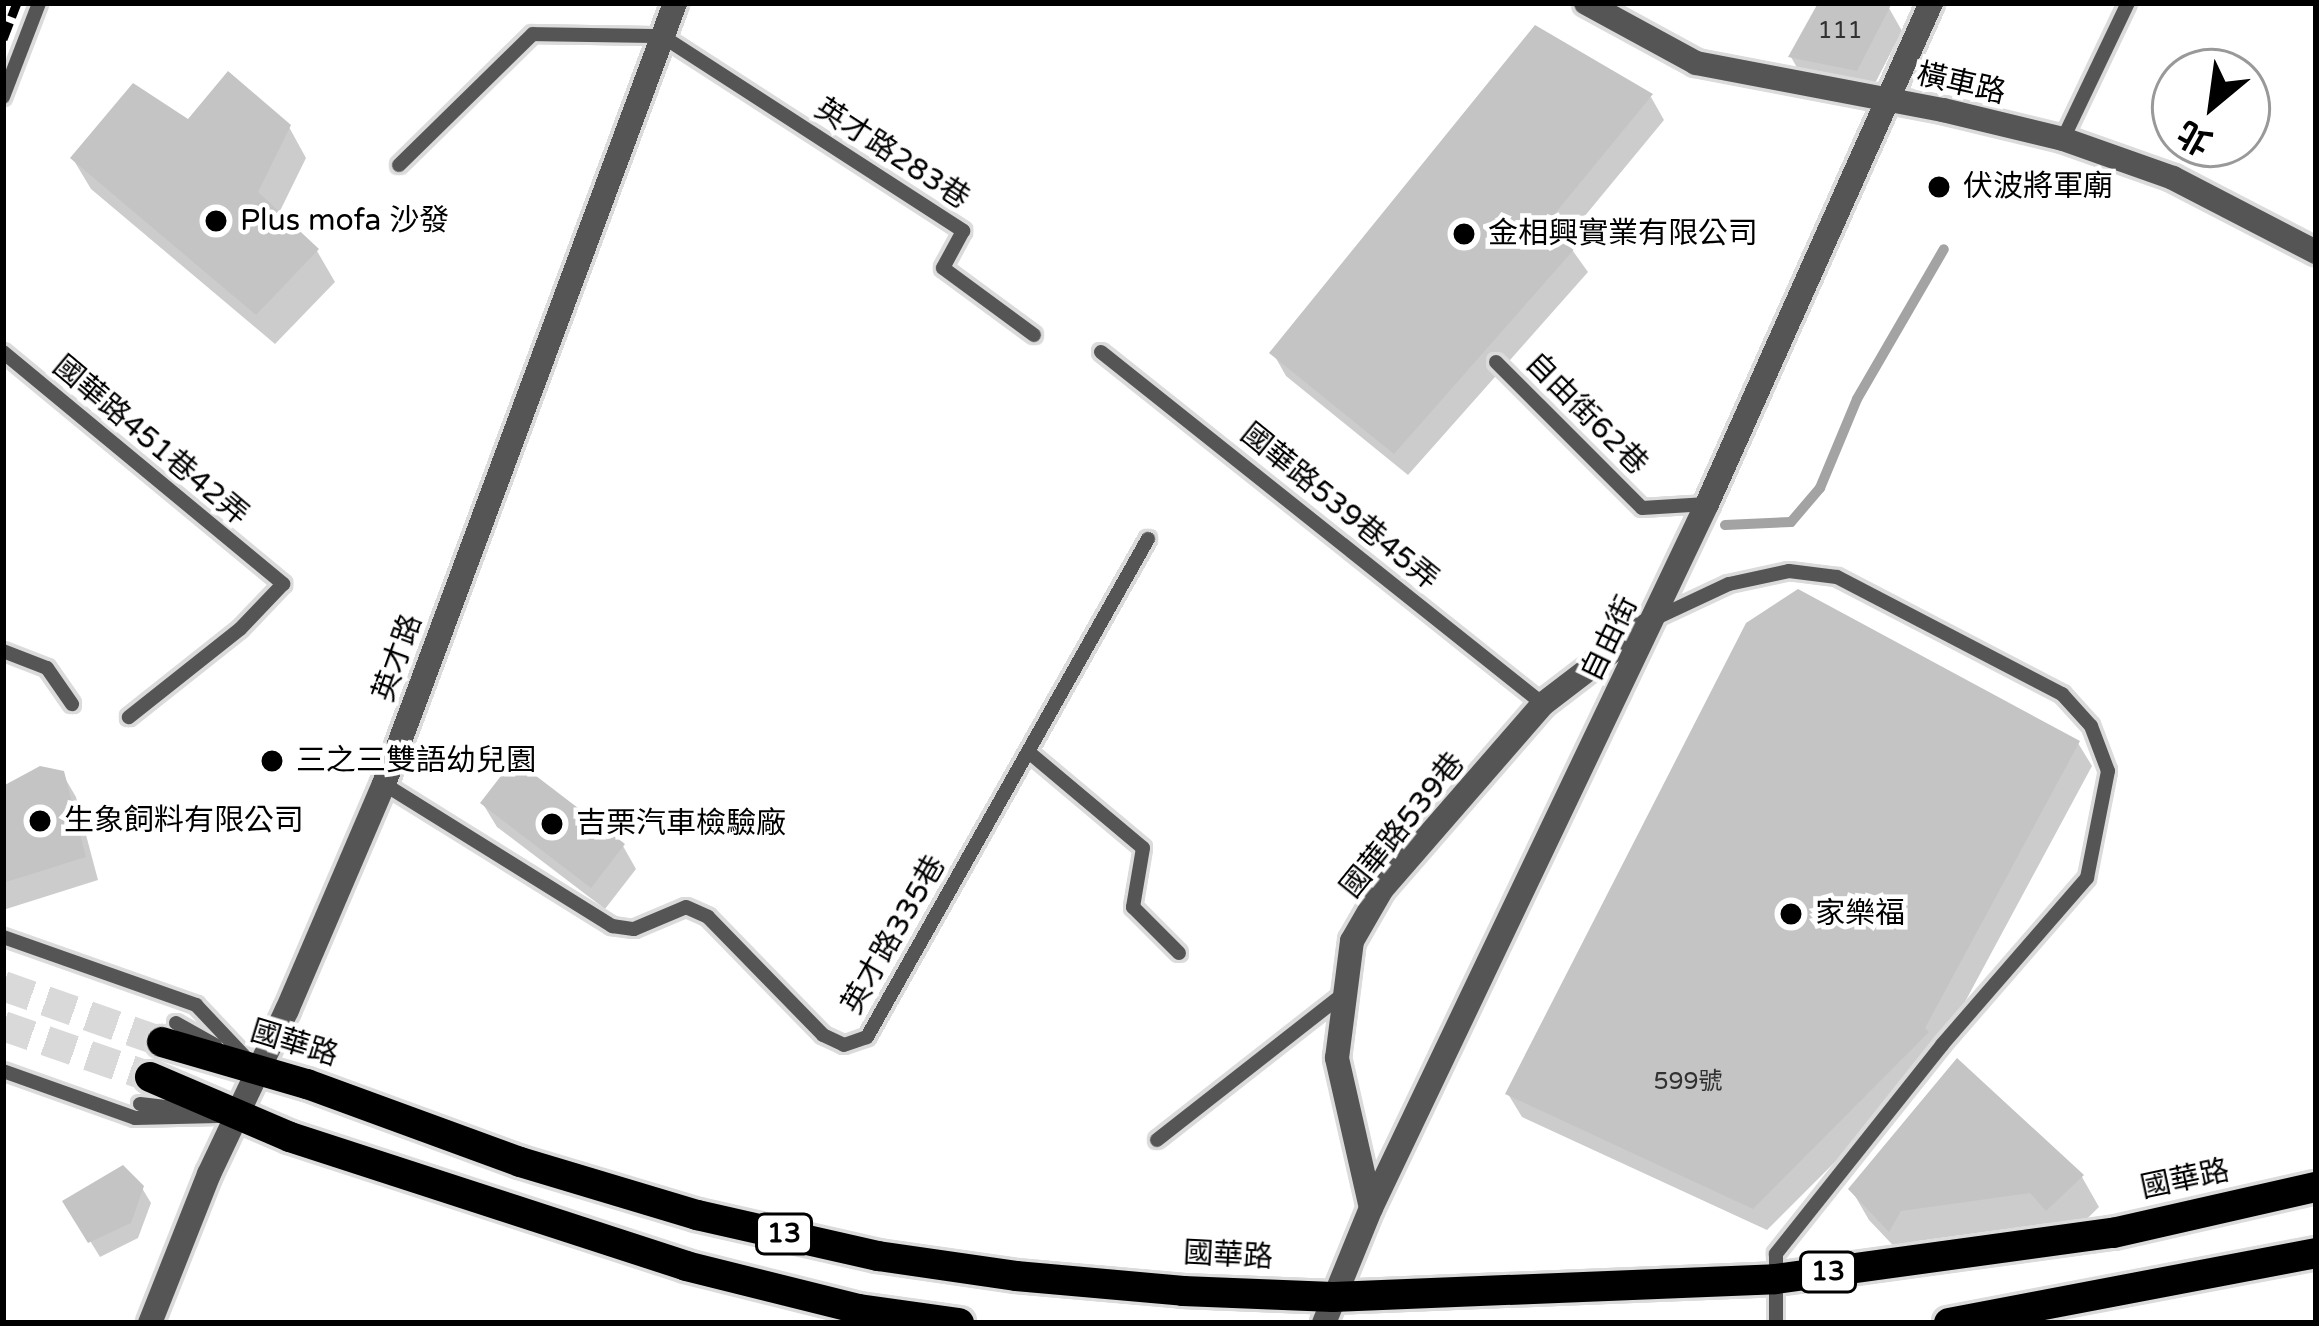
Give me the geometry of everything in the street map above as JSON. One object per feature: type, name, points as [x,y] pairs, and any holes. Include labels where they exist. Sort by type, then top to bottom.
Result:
[{"type":"main road","name":"國華路","points":[[169,1032],[256,1069],[520,1162],[697,1215],[878,1256],[1329,1310],[1775,1279],[2113,1233],[2316,1187]]},
{"type":"main road","name":"13","points":[[145,1091],[236,1115],[511,1212],[686,1266],[859,1310],[959,1323]]},
{"type":"main road","points":[[1949,1323],[2316,1253]]},
{"type":"street","name":"英才路","points":[[150,1323],[236,1115],[287,1010],[384,784],[676,3]]},
{"type":"street","name":"橫車路","points":[[1586,3],[1696,63],[1890,99],[2063,139],[2174,178],[2316,252]]},
{"type":"street","name":"自由街","points":[[1329,1310],[1371,1208],[1707,503],[1931,3]]},
{"type":"street","name":"國華路539巷","points":[[1371,1208],[1337,1058],[1352,941],[1382,889],[1543,704],[1652,620]]},
{"type":"lane","points":[[3,97],[40,3]]},
{"type":"lane","points":[[2063,139],[2128,3]]},
{"type":"lane","points":[[399,165],[533,34],[662,37]]},
{"type":"lane","name":"英才路283巷","points":[[662,37],[963,231],[943,268],[1034,335]]},
{"type":"lane","name":"國華路451巷42弄","points":[[3,352],[283,584],[240,629],[128,717]]},
{"type":"lane","name":"國華路539巷45弄","points":[[1101,352],[1543,704]]},
{"type":"lane","name":"自由街62巷","points":[[1496,362],[1642,508],[1707,503]]},
{"type":"lane","name":"英才路335巷","points":[[384,784],[612,926],[634,929],[686,907],[709,917],[823,1035],[844,1045],[867,1037],[1148,539]]},
{"type":"lane","points":[[1652,620],[1729,584],[1789,571],[1837,578],[2062,694],[2091,726],[2108,771],[2086,878],[1942,1045],[1776,1254],[1776,1323]]},
{"type":"lane","points":[[3,651],[46,668],[72,704]]},
{"type":"lane","points":[[1030,754],[1143,848],[1133,907],[1179,953]]},
{"type":"lane","points":[[3,937],[196,1005],[256,1069]]},
{"type":"lane","points":[[1157,1140],[1342,995]]},
{"type":"lane","points":[[3,1071],[135,1118],[236,1115]]},
{"type":"building","points":[[1818,3],[1892,3],[1857,71],[1788,57]]},
{"type":"building","name":"金相興實業有限公司","points":[[1535,25],[1653,94],[1548,222],[1577,246],[1394,454],[1269,353]]},
{"type":"building","name":"Plus mofa 沙發","points":[[228,71],[291,125],[258,192],[319,249],[256,315],[70,158],[133,83],[188,119]]},
{"type":"building","name":"家樂福","points":[[1798,589],[2080,741],[1925,1028],[1929,1032],[1753,1209],[1505,1094],[1746,623]]},
{"type":"building","name":"吉栗汽車檢驗廠","points":[[514,759],[625,844],[591,888],[480,803]]},
{"type":"building","name":"生象飼料有限公司","points":[[40,766],[64,771],[86,857],[3,883],[3,786]]},
{"type":"building","points":[[1957,1058],[2084,1175],[2046,1211],[2030,1193],[1901,1211],[1889,1232],[1848,1189]]},
{"type":"building","points":[[123,1165],[144,1186],[131,1223],[88,1243],[62,1201]]},
{"type":"waterway","points":[[1725,525],[1791,522],[1820,488],[1857,399],[1944,249]]},
{"type":"tunnel","points":[[3,986],[162,1042]]},
{"type":"tunnel","points":[[3,1026],[150,1077]]},
{"type":"railway","points":[[3,39],[17,3]]},
{"type":"place","name":"伏波將軍廟","points":[[1939,187]]},
{"type":"place","name":"Plus mofa 沙發","points":[[216,221]]},
{"type":"place","name":"金相興實業有限公司","points":[[1464,234]]},
{"type":"place","name":"三之三雙語幼兒園","points":[[272,761]]},
{"type":"place","name":"生象飼料有限公司","points":[[40,821]]},
{"type":"place","name":"吉栗汽車檢驗廠","points":[[552,824]]},
{"type":"place","name":"家樂福","points":[[1791,914]]}]
